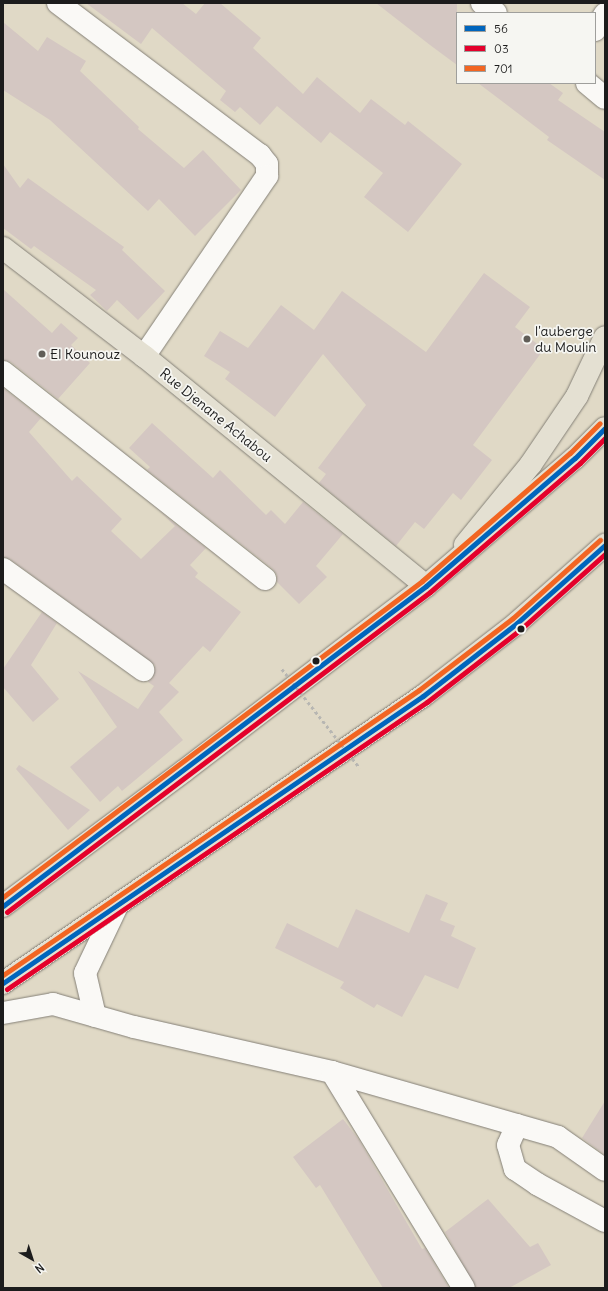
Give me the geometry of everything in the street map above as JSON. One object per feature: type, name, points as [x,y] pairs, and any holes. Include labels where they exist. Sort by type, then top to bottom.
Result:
[{"type":"main road","name":"Rue Djenane Achabou","points":[[3,248],[144,356],[426,586]]},
{"type":"main road","points":[[445,569],[540,452],[577,396],[605,337]]},
{"type":"main road","points":[[3,906],[190,767],[426,586],[575,458],[605,428]]},
{"type":"main road","points":[[3,983],[423,696],[517,623],[605,545]]},
{"type":"street","points":[[58,3],[260,155],[267,164],[267,176],[144,356]]},
{"type":"street","points":[[482,3],[495,12]]},
{"type":"street","points":[[596,28],[605,14]]},
{"type":"street","points":[[588,84],[605,98]]},
{"type":"street","points":[[3,372],[266,579]]},
{"type":"street","points":[[3,569],[143,670]]},
{"type":"street","points":[[95,1016],[85,974],[117,906]]},
{"type":"street","points":[[3,1013],[53,1004],[95,1016],[332,1072],[558,1137],[605,1170]]},
{"type":"street","points":[[332,1072],[464,1288]]},
{"type":"street","points":[[517,1126],[508,1145],[515,1169],[537,1184],[605,1221]]},
{"type":"path","points":[[282,669],[360,768]]},
{"type":"building","points":[[86,3],[182,3],[196,14],[205,3],[220,3],[261,38],[253,48],[303,94],[317,77],[360,113],[371,99],[405,125],[408,121],[462,164],[408,232],[364,197],[383,173],[330,132],[321,143],[277,106],[260,125],[240,107],[235,112],[220,100],[226,91],[152,28],[141,44]]},
{"type":"building","points":[[376,3],[457,3],[456,64]]},
{"type":"building","points":[[3,22],[38,51],[47,37],[86,61],[80,71],[139,127],[138,129],[184,168],[203,150],[241,190],[195,236],[159,199],[148,211],[50,120],[3,90]]},
{"type":"building","points":[[479,84],[550,84],[563,93],[558,100],[605,132],[605,180],[547,140],[549,137]]},
{"type":"building","points":[[3,164],[20,188],[28,178],[124,247],[122,250],[165,291],[138,320],[117,300],[107,311],[90,295],[96,290],[34,246],[31,249],[3,228]]},
{"type":"building","points":[[484,273],[530,307],[515,327],[544,349],[473,445],[492,460],[461,500],[453,493],[424,529],[415,522],[396,546],[319,483],[326,474],[318,468],[366,405],[323,354],[275,417],[225,379],[230,372],[204,356],[220,331],[248,348],[281,305],[314,330],[342,291],[426,352]]},
{"type":"building","name":"El Kounouz","points":[[3,289],[52,333],[61,323],[78,338],[71,345],[90,363],[58,399],[11,362],[3,360]]},
{"type":"building","points":[[3,388],[41,418],[29,432],[72,481],[77,476],[122,519],[111,531],[141,559],[175,526],[159,511],[206,548],[190,565],[198,573],[195,577],[241,612],[210,652],[203,646],[169,683],[179,692],[159,712],[183,740],[122,791],[118,786],[100,802],[70,767],[117,727],[78,671],[138,709],[154,686],[148,682],[153,677],[155,665],[10,559],[3,557]]},
{"type":"building","points":[[152,423],[213,478],[220,470],[266,515],[271,510],[285,524],[303,502],[343,534],[316,566],[327,577],[299,604],[277,582],[277,575],[273,569],[147,470],[150,467],[129,448]]},
{"type":"building","points":[[42,612],[57,623],[31,665],[59,699],[33,722],[3,687],[3,669]]},
{"type":"building","points":[[19,765],[90,810],[68,830],[16,769]]},
{"type":"building","points":[[426,894],[448,903],[440,920],[455,926],[451,936],[476,948],[458,989],[425,975],[402,1017],[377,1004],[374,1008],[340,988],[344,982],[275,948],[287,923],[338,948],[356,909],[409,933]]},
{"type":"building","points":[[605,1101],[605,1155],[582,1138]]},
{"type":"building","points":[[343,1119],[359,1140],[422,1249],[425,1248],[449,1288],[383,1288],[320,1185],[316,1188],[293,1157]]},
{"type":"building","points":[[488,1199],[530,1247],[538,1243],[551,1265],[509,1288],[476,1288],[445,1232]]},
{"type":"transit line","name":"701","points":[[3,897],[422,581],[570,453],[600,423]]},
{"type":"transit line","name":"56","points":[[3,906],[426,586],[575,458],[605,428]]},
{"type":"transit line","name":"03","points":[[7,912],[430,592],[580,463],[605,438]]},
{"type":"transit line","name":"701","points":[[3,975],[419,690],[513,618],[600,540]]},
{"type":"transit line","name":"56","points":[[3,983],[423,696],[517,623],[605,545]]},
{"type":"transit line","name":"03","points":[[7,989],[427,702],[521,629],[605,554]]},
{"type":"place","name":"l'auberge du Moulin","points":[[527,339]]},
{"type":"place","name":"El Kounouz","points":[[42,354]]}]
